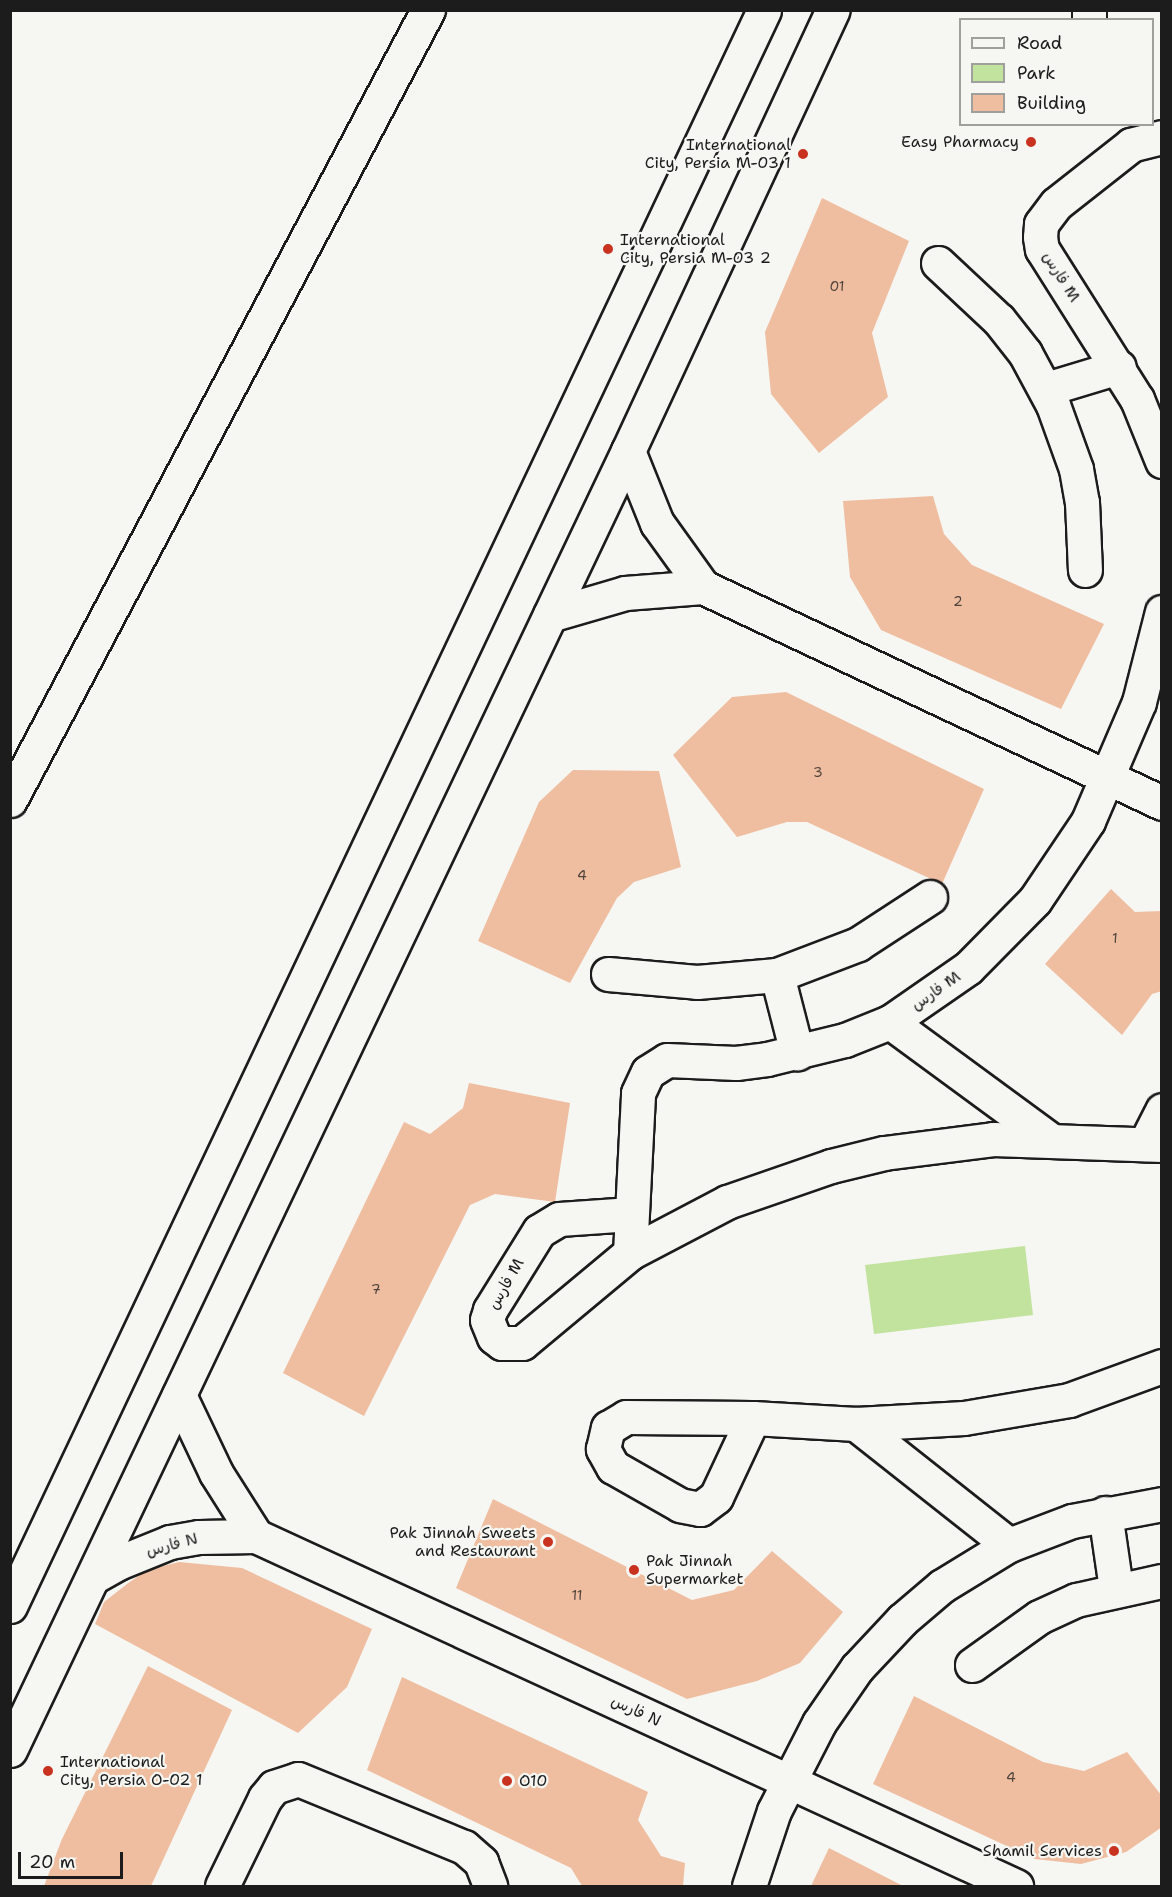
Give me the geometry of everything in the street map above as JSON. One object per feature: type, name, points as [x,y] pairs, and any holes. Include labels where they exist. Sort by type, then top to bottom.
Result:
[{"type":"street","points":[[10,800],[428,10]]},
{"type":"street","points":[[10,1606],[764,10]]},
{"type":"street","points":[[10,1750],[628,451],[833,10]]},
{"type":"street","name":"فارس M","points":[[1154,133],[1121,152],[1056,204],[1041,224],[1042,249],[1119,367],[1150,429],[1161,461]]},
{"type":"street","points":[[938,263],[999,320],[1046,389],[1076,469],[1086,536],[1085,570]]},
{"type":"street","points":[[1046,389],[1119,367]]},
{"type":"street","points":[[628,451],[657,523],[703,587],[1161,802]]},
{"type":"street","points":[[550,615],[625,593],[703,587]]},
{"type":"street","name":"فارس M","points":[[630,1253],[638,1093],[648,1072],[667,1060],[678,1058],[736,1063],[797,1053],[845,1040],[890,1022],[968,968],[1035,900],[1064,862],[1108,778],[1138,702],[1161,612]]},
{"type":"street","points":[[608,974],[697,982],[777,975],[858,944],[930,897]]},
{"type":"street","points":[[777,975],[797,1053]]},
{"type":"street","points":[[890,1022],[1048,1138]]},
{"type":"street","name":"فارس M","points":[[631,1214],[559,1219],[539,1231],[490,1310],[489,1329],[502,1343],[522,1343],[630,1253],[727,1202],[831,1166],[938,1144],[1048,1138],[1153,1144],[1161,1110]]},
{"type":"street","points":[[753,1418],[856,1424],[1017,1411],[1069,1400],[1161,1366]]},
{"type":"street","points":[[179,1395],[216,1473],[256,1536]]},
{"type":"street","points":[[856,1424],[1009,1545]]},
{"type":"street","points":[[749,1887],[774,1811],[819,1723],[864,1660],[902,1620],[942,1586],[1009,1545],[1105,1512],[1161,1504]]},
{"type":"street","points":[[1105,1512],[1116,1588]]},
{"type":"street","name":"فارس N","points":[[93,1577],[170,1542],[208,1536],[256,1536],[1016,1887]]},
{"type":"street","points":[[972,1665],[1039,1617],[1116,1588],[1161,1581]]},
{"type":"street","points":[[222,1887],[266,1798],[274,1787],[298,1779],[464,1847],[481,1862],[490,1887]]},
{"type":"green space","points":[[1025,1246],[1033,1315],[874,1334],[865,1265]]},
{"type":"building","points":[[822,198],[909,241],[872,333],[888,397],[819,453],[771,394],[765,332]]},
{"type":"building","points":[[933,496],[944,534],[972,565],[1104,624],[1061,709],[881,630],[850,577],[843,501]]},
{"type":"building","points":[[786,692],[984,789],[942,884],[807,822],[787,822],[737,837],[673,755],[732,697]]},
{"type":"building","points":[[573,770],[659,771],[681,867],[634,882],[617,898],[570,983],[478,941],[539,802]]},
{"type":"building","points":[[1111,889],[1135,912],[1162,911],[1162,991],[1152,994],[1122,1035],[1045,964]]},
{"type":"building","points":[[469,1083],[570,1103],[555,1202],[495,1194],[470,1205],[364,1416],[283,1373],[404,1122],[430,1134],[463,1108]]},
{"type":"building","points":[[493,1499],[692,1600],[734,1590],[772,1551],[843,1612],[800,1663],[757,1681],[687,1699],[456,1588]]},
{"type":"building","points":[[179,1562],[242,1568],[372,1629],[347,1687],[298,1733],[95,1624],[104,1602],[127,1584],[147,1570]]},
{"type":"building","points":[[148,1666],[232,1710],[151,1886],[44,1886],[62,1839]]},
{"type":"building","name":"O10","points":[[402,1677],[648,1792],[638,1820],[661,1856],[685,1863],[683,1886],[582,1886],[571,1868],[367,1770]]},
{"type":"building","points":[[914,1696],[1043,1762],[1084,1771],[1127,1752],[1162,1796],[1162,1827],[1126,1852],[1081,1864],[1035,1859],[873,1784]]},
{"type":"building","points":[[829,1848],[903,1886],[811,1886]]},
{"type":"place","name":"Easy Pharmacy","points":[[1031,142]]},
{"type":"place","name":"International City, Persia M-03 1","points":[[803,154]]},
{"type":"place","name":"International City, Persia M-03 2","points":[[608,249]]},
{"type":"place","name":"Pak Jinnah Sweets and Restaurant","points":[[548,1542]]},
{"type":"place","name":"Pak Jinnah Supermarket","points":[[634,1570]]},
{"type":"place","name":"International City, Persia O-02 1","points":[[48,1771]]},
{"type":"place","name":"O10","points":[[507,1781]]},
{"type":"place","name":"Shamil Services","points":[[1114,1851]]}]
